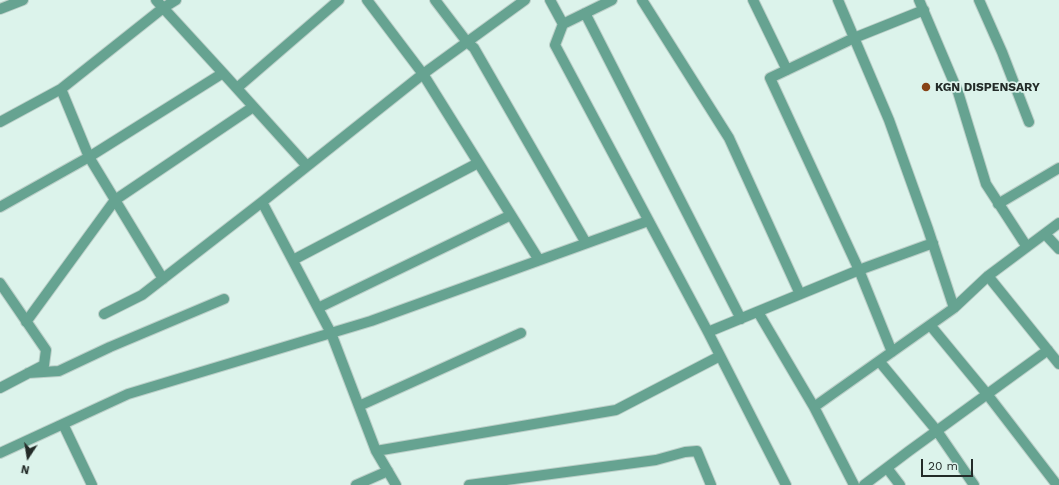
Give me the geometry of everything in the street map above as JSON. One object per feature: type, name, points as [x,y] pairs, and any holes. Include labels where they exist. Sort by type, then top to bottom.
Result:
[{"type":"street","points":[[0,9],[23,0]]},
{"type":"street","points":[[0,122],[61,88],[159,4],[176,0]]},
{"type":"street","points":[[237,88],[339,0]]},
{"type":"street","points":[[367,0],[423,74],[539,260]]},
{"type":"street","points":[[435,0],[467,42],[474,48],[586,243]]},
{"type":"street","points":[[104,314],[142,295],[423,74],[525,0]]},
{"type":"street","points":[[550,0],[563,24]]},
{"type":"street","points":[[612,0],[563,24],[554,45],[708,332],[786,485]]},
{"type":"street","points":[[642,0],[729,138],[800,294]]},
{"type":"street","points":[[753,0],[787,70]]},
{"type":"street","points":[[838,0],[889,120],[933,243],[954,308]]},
{"type":"street","points":[[920,0],[958,92],[986,184],[1027,247]]},
{"type":"street","points":[[979,0],[1002,52],[1029,122]]},
{"type":"street","points":[[159,4],[307,166]]},
{"type":"street","points":[[892,352],[859,270],[770,78],[854,38],[924,10]]},
{"type":"street","points":[[586,13],[741,319]]},
{"type":"street","points":[[0,207],[89,157],[223,73]]},
{"type":"street","points":[[61,88],[89,157],[163,279]]},
{"type":"street","points":[[26,322],[115,200],[253,107]]},
{"type":"street","points":[[293,260],[478,163]]},
{"type":"street","points":[[998,204],[1059,168]]},
{"type":"street","points":[[262,202],[331,333],[376,451],[396,485]]},
{"type":"street","points":[[318,308],[510,215]]},
{"type":"street","points":[[0,452],[128,394],[371,321],[648,221]]},
{"type":"street","points":[[814,407],[954,308],[988,276],[1059,223]]},
{"type":"street","points":[[1046,234],[1059,249]]},
{"type":"street","points":[[708,332],[859,270],[933,243]]},
{"type":"street","points":[[988,276],[1059,364]]},
{"type":"street","points":[[0,283],[46,350],[44,365],[0,388]]},
{"type":"street","points":[[28,373],[59,371],[110,347],[224,299]]},
{"type":"street","points":[[758,312],[814,407],[854,485]]},
{"type":"street","points":[[930,325],[987,394],[1058,485]]},
{"type":"street","points":[[359,406],[521,333]]},
{"type":"street","points":[[864,485],[1048,350]]},
{"type":"street","points":[[376,451],[616,410],[720,356]]},
{"type":"street","points":[[879,361],[937,431],[974,485]]},
{"type":"street","points":[[63,424],[92,485]]},
{"type":"street","points":[[469,485],[656,460],[686,452],[697,451],[711,485]]},
{"type":"street","points":[[887,468],[900,485]]},
{"type":"street","points":[[356,485],[388,471]]},
{"type":"place","name":"KGN DISPENSARY","points":[[926,87]]}]
